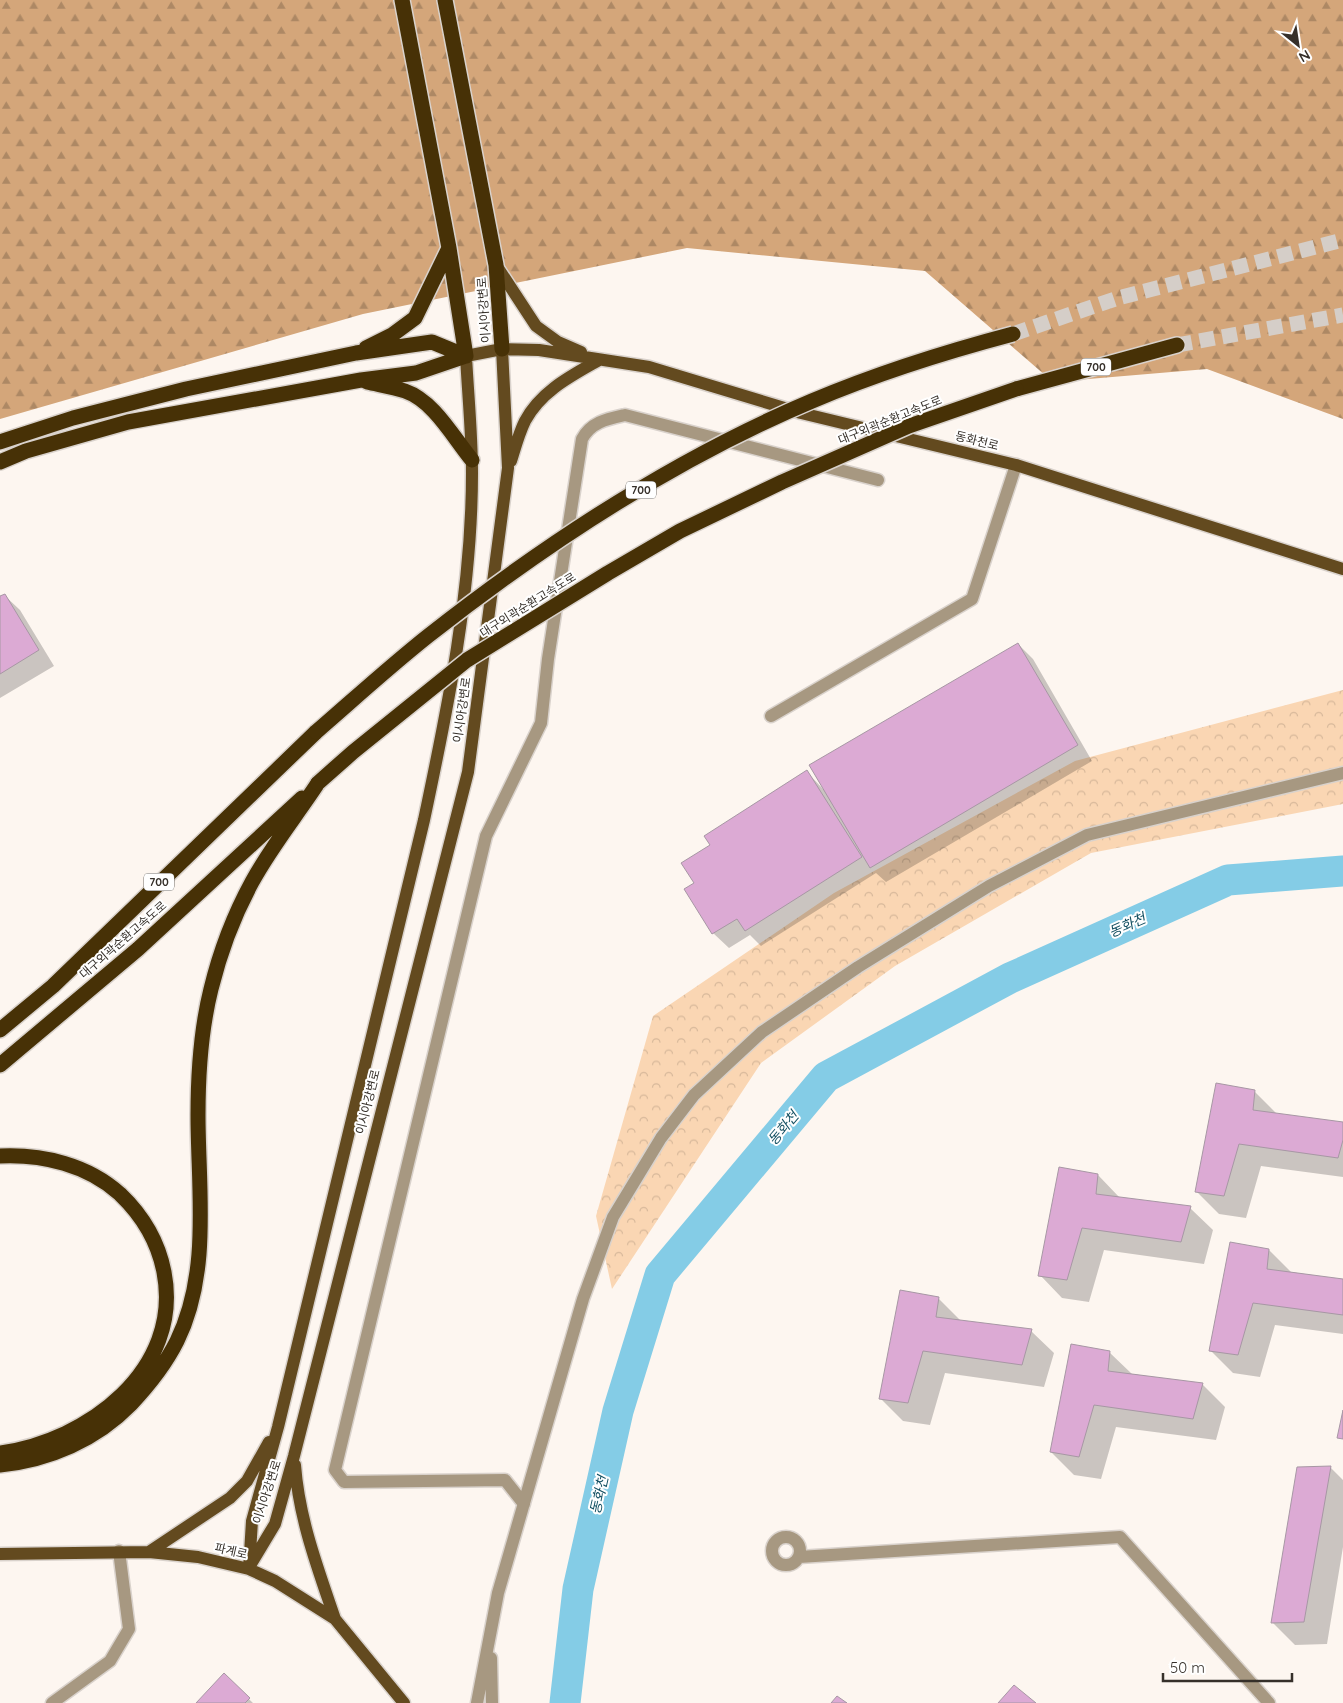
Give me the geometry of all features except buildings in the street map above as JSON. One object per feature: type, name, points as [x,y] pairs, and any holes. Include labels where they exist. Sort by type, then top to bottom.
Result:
[{"type":"highway","name":"이시아강변로","points":[[402,0],[449,248],[466,356]]},
{"type":"highway","name":"이시아강변로","points":[[445,0],[496,265],[502,349]]},
{"type":"highway","points":[[356,353],[392,334],[414,318],[449,248]]},
{"type":"highway","name":"대구외곽순환고속도로","points":[[0,1030],[53,986],[316,732],[426,637],[533,558],[613,506],[685,465],[819,398],[869,378],[1013,334]]},
{"type":"highway","points":[[0,442],[73,418],[186,389],[356,353],[432,342],[466,356]]},
{"type":"highway","name":"대구외곽순환고속도로","points":[[0,1066],[138,949],[353,752],[467,660],[608,572],[680,531],[782,482],[909,426],[1016,388],[1177,345]]},
{"type":"highway","points":[[0,462],[26,451],[128,422],[361,380],[416,373],[466,356]]},
{"type":"highway","points":[[361,380],[406,392],[418,398],[430,408],[472,460]]},
{"type":"highway","points":[[0,1465],[42,1458],[66,1449],[93,1434],[122,1412],[142,1392],[160,1371],[177,1341],[190,1306],[197,1272],[201,1161],[198,1115],[202,1042],[211,989],[228,935],[253,880],[318,783]]},
{"type":"highway","points":[[0,1156],[40,1158],[86,1171],[108,1184],[133,1206],[148,1228],[162,1263],[166,1292],[163,1328],[155,1350],[127,1391],[104,1411],[63,1434],[32,1446],[0,1453]]},
{"type":"main road","points":[[496,265],[536,326],[558,342],[599,360]]},
{"type":"main road","points":[[466,356],[502,349],[538,350],[599,360]]},
{"type":"main road","name":"이시아강변로","points":[[249,1569],[275,1524],[294,1456],[468,772],[508,468],[502,349]]},
{"type":"main road","name":"이시아강변로","points":[[249,1569],[252,1521],[278,1427],[422,830],[441,742],[465,594],[472,460],[466,356]]},
{"type":"main road","points":[[508,468],[525,422],[537,402],[559,383],[599,360]]},
{"type":"main road","name":"동화천로","points":[[599,360],[649,367],[802,413],[1016,465],[1343,569]]},
{"type":"main road","points":[[149,1552],[230,1498],[247,1481],[278,1427]]},
{"type":"main road","points":[[294,1456],[297,1492],[306,1529],[335,1619]]},
{"type":"main road","name":"파계로","points":[[0,1554],[149,1552],[198,1557],[249,1569],[275,1581],[335,1619],[404,1703]]},
{"type":"street","points":[[524,1504],[505,1480],[344,1482],[335,1470],[486,836],[541,723],[548,659],[582,439],[587,430],[603,419],[625,415],[878,480]]},
{"type":"street","points":[[771,716],[972,599],[1016,465]]},
{"type":"street","points":[[477,1703],[498,1593],[583,1299],[613,1217],[662,1138],[694,1095],[762,1032],[858,967],[989,886],[1087,835],[1343,773]]},
{"type":"street","points":[[799,1557],[1120,1537],[1269,1703]]},
{"type":"street","points":[[52,1703],[110,1662],[129,1629],[120,1551]]},
{"type":"street","points":[[490,1634],[492,1703]]},
{"type":"green space","points":[[0,0],[1343,0],[1343,419],[1207,369],[1053,382],[925,271],[687,248],[363,314],[0,419]]},
{"type":"green space","points":[[1343,690],[1343,804],[1091,853],[895,966],[761,1063],[612,1289],[596,1216],[653,1016],[834,893],[1075,761]]},
{"type":"waterway","name":"동화천","points":[[565,1703],[578,1589],[618,1411],[660,1275],[826,1077],[1010,978],[1228,880],[1343,871]]},
{"type":"tunnel","points":[[1013,334],[1118,298],[1343,240]]},
{"type":"tunnel","points":[[1177,345],[1343,315]]}]
